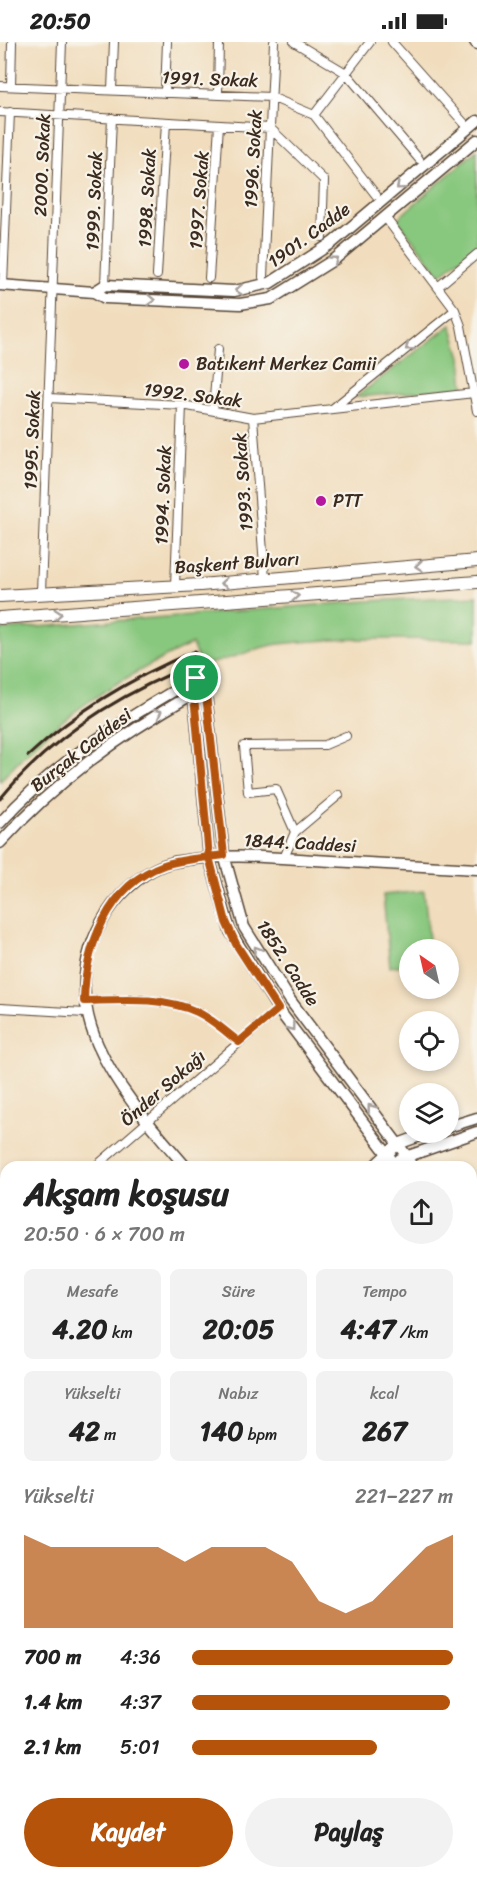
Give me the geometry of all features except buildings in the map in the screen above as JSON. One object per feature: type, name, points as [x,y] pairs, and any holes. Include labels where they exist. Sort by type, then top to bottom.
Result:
[{"type":"main road","name":"Başkent Bulvarı","points":[[0,596],[175,586],[477,561]]},
{"type":"main road","name":"Başkent Bulvarı","points":[[0,618],[477,582]]},
{"type":"street","points":[[11,86],[12,42]]},
{"type":"street","name":"2000. Sokak","points":[[53,289],[62,42]]},
{"type":"street","points":[[112,90],[114,42]]},
{"type":"street","points":[[165,93],[167,42]]},
{"type":"street","points":[[218,94],[219,42]]},
{"type":"street","name":"1996. Sokak","points":[[263,277],[274,42]]},
{"type":"street","points":[[294,42],[346,73],[419,159]]},
{"type":"street","points":[[314,115],[370,42]]},
{"type":"street","points":[[392,42],[464,123]]},
{"type":"street","name":"1991. Sokak","points":[[0,86],[271,97],[314,115],[376,195]]},
{"type":"street","points":[[0,112],[270,128],[324,180],[322,237]]},
{"type":"street","points":[[1,285],[10,112]]},
{"type":"street","name":"1999. Sokak","points":[[105,285],[112,118]]},
{"type":"street","name":"1901. Cadde","points":[[105,285],[234,291],[270,283],[332,243],[477,121]]},
{"type":"street","name":"1998. Sokak","points":[[157,275],[166,122]]},
{"type":"street","name":"1997. Sokak","points":[[209,278],[219,125]]},
{"type":"street","name":"1901. Cadde","points":[[1,285],[94,292],[105,298],[240,304],[264,301],[290,289],[332,261],[477,140]]},
{"type":"street","points":[[385,217],[455,310],[461,326],[477,411]]},
{"type":"street","points":[[439,286],[477,254]]},
{"type":"street","points":[[94,292],[105,285]]},
{"type":"street","name":"1995. Sokak","points":[[41,592],[53,289]]},
{"type":"street","points":[[332,409],[455,310]]},
{"type":"street","points":[[213,410],[218,349]]},
{"type":"street","name":"1992. Sokak","points":[[49,399],[182,405],[253,418],[474,393]]},
{"type":"street","name":"1994. Sokak","points":[[175,586],[182,405]]},
{"type":"street","name":"1993. Sokak","points":[[253,418],[265,579]]},
{"type":"street","points":[[198,679],[205,686],[202,694],[192,696],[187,690],[189,682],[198,679]]},
{"type":"street","name":"Burçak Caddesi","points":[[0,823],[44,779],[78,752],[140,710],[189,682]]},
{"type":"street","name":"1852. Cadde","points":[[205,686],[224,855],[242,922],[255,947],[290,1000],[406,1155]]},
{"type":"street","name":"1852. Cadde","points":[[192,696],[209,857],[230,931],[278,1009],[387,1153],[390,1161]]},
{"type":"street","name":"Burçak Caddesi","points":[[0,843],[42,798],[76,769],[145,721],[192,696]]},
{"type":"street","points":[[295,832],[276,789],[248,792],[244,747],[325,745],[346,736]]},
{"type":"street","points":[[284,858],[295,832],[339,795]]},
{"type":"street","name":"1844. Caddesi","points":[[181,1161],[148,1121],[107,1064],[85,1007],[90,951],[103,919],[116,901],[139,879],[156,868],[175,862],[224,855],[477,869]]},
{"type":"street","points":[[0,1008],[85,1007],[142,1000],[178,1006],[205,1016],[239,1042]]},
{"type":"street","name":"Önder Sokağı","points":[[102,1161],[278,1009]]},
{"type":"street","points":[[459,1124],[477,1118]]},
{"type":"street","points":[[398,1161],[406,1155],[477,1132]]},
{"type":"street","points":[[379,1161],[398,1144]]},
{"type":"street","points":[[406,1155],[410,1161]]},
{"type":"green space","points":[[477,150],[477,245],[440,275],[397,219]]},
{"type":"green space","points":[[451,325],[461,357],[464,388],[356,397]]},
{"type":"green space","points":[[477,596],[477,640],[353,639],[279,644],[200,665],[192,644],[139,671],[88,702],[42,738],[0,781],[0,630],[367,601]]},
{"type":"green space","points":[[424,891],[429,939],[399,939],[399,966],[390,967],[383,895]]},
{"type":"railway","points":[[28,756],[86,709],[150,672],[195,651]]},
{"type":"railway","points":[[0,799],[43,755],[90,718],[143,687],[199,662]]},
{"type":"place","name":"Batıkent Merkez Camii","points":[[184,364]]},
{"type":"place","name":"PTT","points":[[321,501]]},
{"type":"route","points":[[196,678],[189,682],[187,690],[194,696],[209,857],[230,931],[242,955],[278,1009],[239,1042],[205,1016],[178,1006],[142,1000],[84,1001],[86,969],[97,932],[103,919],[127,889],[151,871],[162,866],[175,862],[187,860],[209,857],[224,855],[205,686],[201,680],[196,678]]}]
